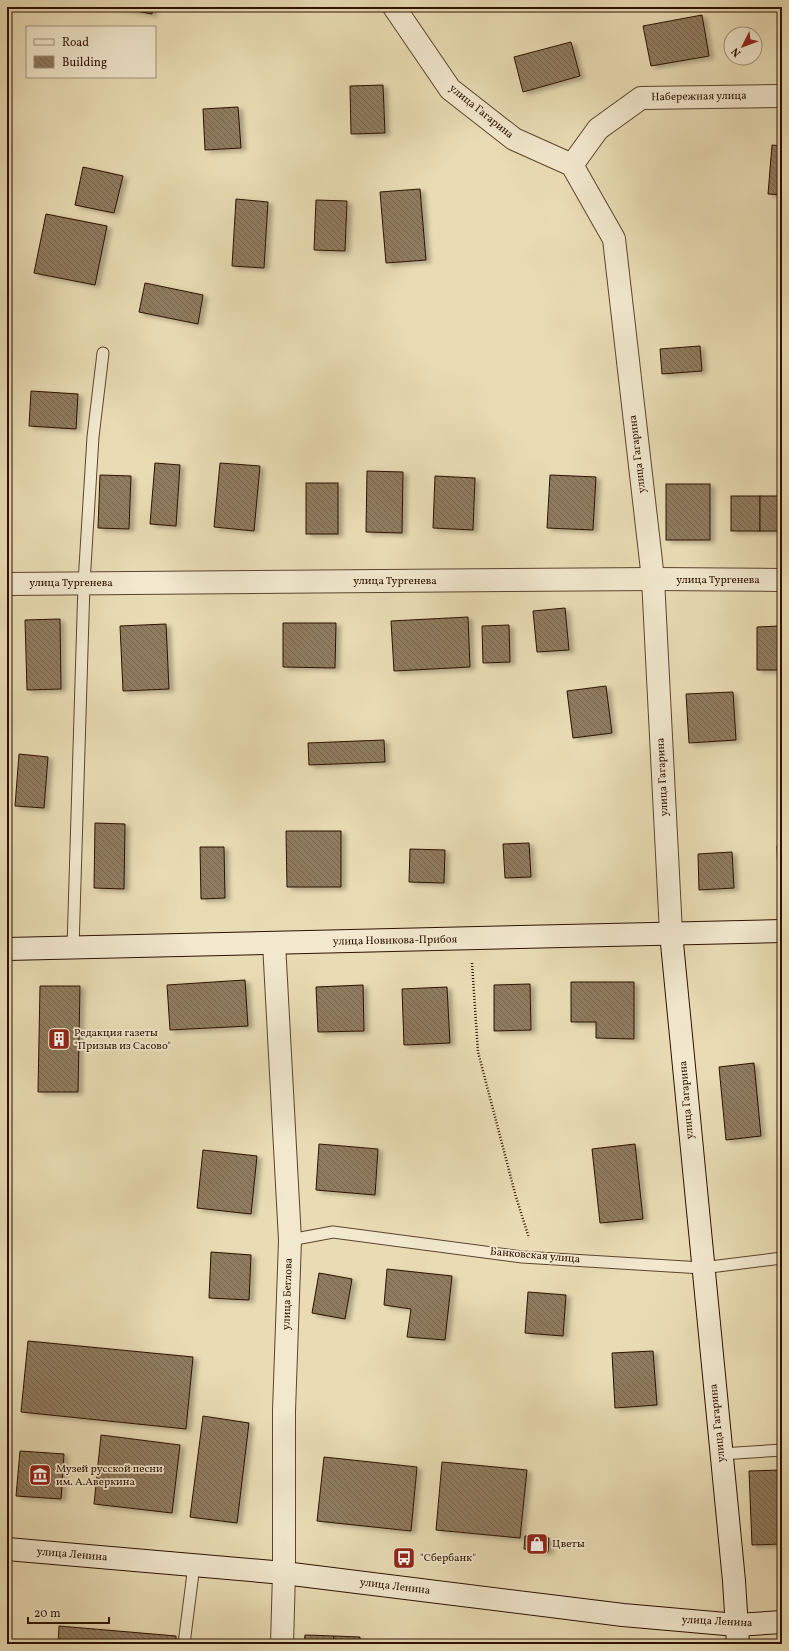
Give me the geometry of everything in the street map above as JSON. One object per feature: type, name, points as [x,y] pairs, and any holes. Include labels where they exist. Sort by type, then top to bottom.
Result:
[{"type":"street","name":"улица Гагарина","points":[[394,7],[450,89],[514,139],[572,165],[614,239],[653,579],[671,933],[738,1634]]},
{"type":"street","name":"Набережная улица","points":[[572,165],[598,129],[641,98],[782,96]]},
{"type":"street","name":"улица Тургенева","points":[[7,584],[653,579],[782,580]]},
{"type":"street","name":"улица Новикова-Прибоя","points":[[7,949],[471,940],[671,933],[782,931]]},
{"type":"street","name":"улица Беглова","points":[[274,943],[290,1240],[284,1411],[284,1573],[282,1644]]},
{"type":"street","name":"улица Ленина","points":[[7,1550],[284,1573],[623,1615],[738,1634],[782,1622]]},
{"type":"lane","points":[[73,948],[84,583],[93,437],[103,353]]},
{"type":"lane","name":"Банковская улица","points":[[290,1240],[333,1232],[536,1258],[702,1268],[782,1258]]},
{"type":"lane","points":[[721,1454],[782,1450]]},
{"type":"lane","points":[[184,1644],[194,1565]]},
{"type":"path","points":[[471,940],[478,1052],[516,1197],[536,1258]]},
{"type":"building","points":[[115,7],[153,7],[152,14]]},
{"type":"building","points":[[702,15],[709,56],[651,66],[643,26]]},
{"type":"building","points":[[571,42],[580,76],[523,92],[514,57]]},
{"type":"building","points":[[383,85],[385,133],[351,134],[350,86]]},
{"type":"building","points":[[238,107],[241,148],[205,150],[203,109]]},
{"type":"building","points":[[772,145],[782,146],[782,195],[768,194]]},
{"type":"building","points":[[83,167],[123,176],[114,213],[75,205]]},
{"type":"building","points":[[420,189],[426,260],[386,263],[380,192]]},
{"type":"building","points":[[236,199],[268,202],[264,268],[232,266]]},
{"type":"building","points":[[316,200],[347,201],[345,251],[314,250]]},
{"type":"building","points":[[46,214],[107,226],[95,285],[34,273]]},
{"type":"building","points":[[145,283],[203,295],[198,324],[139,312]]},
{"type":"building","points":[[700,346],[702,371],[662,374],[660,349]]},
{"type":"building","points":[[31,391],[78,394],[76,429],[29,426]]},
{"type":"building","points":[[155,463],[180,465],[176,526],[150,524]]},
{"type":"building","points":[[220,463],[260,466],[254,531],[214,527]]},
{"type":"building","points":[[367,471],[403,472],[402,533],[366,532]]},
{"type":"building","points":[[100,475],[131,476],[129,529],[98,528]]},
{"type":"building","points":[[550,475],[596,477],[593,530],[547,528]]},
{"type":"building","points":[[435,476],[475,478],[473,530],[433,528]]},
{"type":"building","points":[[306,483],[338,483],[338,534],[306,534]]},
{"type":"building","points":[[666,484],[710,484],[710,540],[666,540]]},
{"type":"building","points":[[731,496],[760,496],[760,531],[731,531]]},
{"type":"building","points":[[760,496],[782,496],[782,531],[760,531]]},
{"type":"building","points":[[565,608],[569,650],[537,652],[533,611]]},
{"type":"building","points":[[468,617],[470,667],[394,671],[391,621]]},
{"type":"building","points":[[60,619],[61,689],[27,690],[25,620]]},
{"type":"building","points":[[283,623],[336,623],[335,668],[283,667]]},
{"type":"building","points":[[166,624],[169,689],[123,691],[120,626]]},
{"type":"building","points":[[509,625],[510,662],[483,663],[482,626]]},
{"type":"building","points":[[780,626],[780,670],[757,670],[757,627]]},
{"type":"building","points":[[606,686],[612,733],[573,738],[567,691]]},
{"type":"building","points":[[733,692],[736,740],[689,743],[686,694]]},
{"type":"building","points":[[384,740],[385,762],[309,765],[308,743]]},
{"type":"building","points":[[19,754],[48,757],[44,808],[15,806]]},
{"type":"building","points":[[95,823],[125,824],[124,889],[94,888]]},
{"type":"building","points":[[286,831],[341,831],[341,887],[287,887]]},
{"type":"building","points":[[529,843],[531,877],[505,878],[503,844]]},
{"type":"building","points":[[777,846],[782,846],[782,876],[778,876]]},
{"type":"building","points":[[200,847],[224,847],[225,898],[201,899]]},
{"type":"building","points":[[410,849],[445,850],[444,883],[409,882]]},
{"type":"building","points":[[732,852],[734,888],[699,890],[698,854]]},
{"type":"building","points":[[245,980],[248,1026],[170,1030],[167,985]]},
{"type":"building","points":[[571,982],[634,982],[634,1039],[596,1038],[596,1022],[571,1022]]},
{"type":"building","points":[[530,984],[531,1030],[494,1031],[494,985]]},
{"type":"building","points":[[363,985],[364,1031],[318,1032],[316,987]]},
{"type":"building","name":"Редакция газеты \"Призыв из Сасово\"","points":[[40,986],[80,986],[78,1092],[38,1092]]},
{"type":"building","points":[[447,987],[450,1043],[404,1045],[402,989]]},
{"type":"building","points":[[754,1063],[761,1136],[726,1140],[719,1067]]},
{"type":"building","points":[[319,1144],[378,1149],[375,1195],[316,1190]]},
{"type":"building","points":[[635,1144],[643,1219],[600,1223],[592,1149]]},
{"type":"building","points":[[203,1150],[257,1156],[251,1214],[197,1208]]},
{"type":"building","points":[[211,1252],[251,1255],[249,1300],[209,1298]]},
{"type":"building","points":[[387,1269],[452,1276],[445,1340],[407,1337],[411,1309],[384,1305]]},
{"type":"building","points":[[319,1273],[352,1279],[345,1319],[312,1313]]},
{"type":"building","points":[[528,1292],[566,1295],[563,1336],[525,1333]]},
{"type":"building","points":[[28,1341],[193,1357],[186,1429],[21,1412]]},
{"type":"building","points":[[653,1351],[657,1405],[615,1408],[612,1353]]},
{"type":"building","points":[[203,1416],[249,1423],[237,1523],[190,1517]]},
{"type":"building","points":[[101,1435],[180,1445],[172,1513],[94,1504]]},
{"type":"building","name":"Музей русской песни им. А.Аверкина","points":[[20,1451],[64,1454],[61,1499],[16,1496]]},
{"type":"building","points":[[324,1457],[417,1467],[411,1531],[317,1521]]},
{"type":"building","points":[[442,1462],[527,1470],[520,1538],[436,1530]]},
{"type":"building","points":[[782,1470],[782,1544],[752,1545],[749,1471]]},
{"type":"building","name":"Цветы","points":[[525,1536],[549,1538],[548,1552],[524,1549]]},
{"type":"building","points":[[59,1626],[176,1636],[176,1644],[58,1644]]},
{"type":"building","points":[[305,1635],[334,1636],[333,1644],[304,1644]]},
{"type":"building","points":[[334,1636],[360,1637],[360,1644],[333,1644]]},
{"type":"building","points":[[372,1640],[410,1643],[410,1644],[372,1644]]},
{"type":"place","name":"Редакция газеты \"Призыв из Сасово\"","points":[[59,1039]]},
{"type":"place","name":"Музей русской песни им. А.Аверкина","points":[[40,1475]]},
{"type":"place","name":"Цветы","points":[[537,1544]]},
{"type":"place","name":"\"Сбербанк\"","points":[[404,1558]]}]
